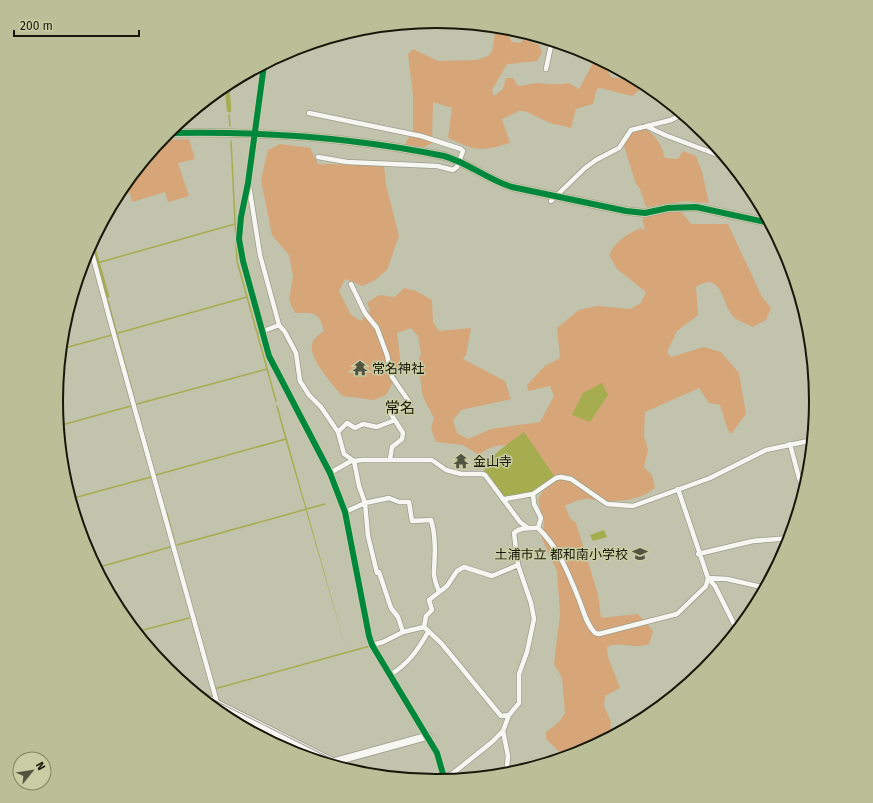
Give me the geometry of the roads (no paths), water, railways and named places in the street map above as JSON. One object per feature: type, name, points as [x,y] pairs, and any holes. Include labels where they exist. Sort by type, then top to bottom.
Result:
[{"type":"highway","points":[[230,713],[320,756]]},
{"type":"street","points":[[546,69],[551,46]]},
{"type":"street","points":[[263,71],[248,183],[241,217],[240,238],[243,261],[261,332],[268,356],[330,473],[345,512],[372,645],[428,736],[437,753],[444,775]]},
{"type":"street","points":[[309,113],[421,136],[461,148],[463,154],[456,170],[437,166],[347,162],[318,157]]},
{"type":"street","points":[[554,199],[584,168],[619,148],[631,130],[671,120],[678,117]]},
{"type":"street","points":[[646,126],[672,138],[717,155]]},
{"type":"street","points":[[176,133],[255,133],[323,137],[434,154],[460,161],[498,183],[554,199],[645,213],[675,207],[696,207],[763,222]]},
{"type":"street","points":[[248,183],[260,255],[279,325],[285,332],[296,353],[300,381],[309,395],[321,407],[338,432],[344,454],[352,461],[365,503],[368,536],[377,573],[379,572],[391,608],[398,617],[403,632]]},
{"type":"street","points":[[92,257],[216,701]]},
{"type":"street","points":[[351,284],[365,313],[377,328],[387,355],[392,378],[410,403],[391,414],[403,434],[402,439],[392,447],[390,459]]},
{"type":"street","points":[[261,332],[279,325]]},
{"type":"street","points":[[338,432],[347,423],[355,428],[363,424],[377,427],[395,420]]},
{"type":"street","points":[[505,499],[533,494],[556,478],[560,477],[575,482],[607,504],[633,506],[710,478],[754,455],[790,444],[808,441]]},
{"type":"street","points":[[790,444],[801,482]]},
{"type":"street","points":[[330,473],[352,461],[390,459],[432,460],[446,470],[461,474],[485,475],[505,499],[520,522],[528,528]]},
{"type":"street","points":[[678,490],[698,554],[708,578],[714,586],[734,624]]},
{"type":"street","points":[[533,494],[534,504],[541,518],[538,528]]},
{"type":"street","points":[[345,512],[365,503],[389,498],[399,502],[409,502],[412,520],[431,520],[435,551],[434,571],[439,592]]},
{"type":"street","points":[[452,774],[496,739],[503,731],[509,714],[519,704],[519,674],[527,652],[534,618],[531,603],[518,566],[514,533],[528,528],[538,528],[551,542],[567,569],[587,621],[595,633],[599,634],[677,614],[706,586],[708,578]]},
{"type":"street","points":[[698,554],[753,541],[784,539]]},
{"type":"street","points":[[509,714],[501,716],[441,642],[424,627],[426,616],[432,610],[429,600],[447,586],[457,571],[464,567],[492,576],[518,566]]},
{"type":"street","points":[[708,578],[727,578],[761,587]]},
{"type":"street","points":[[372,645],[383,642],[403,632],[424,627]]},
{"type":"street","points":[[390,675],[399,669],[417,652],[428,632]]},
{"type":"street","points":[[208,697],[322,757]]},
{"type":"street","points":[[503,731],[508,756],[507,766],[508,768]]},
{"type":"street","points":[[341,762],[428,736]]},
{"type":"waterway","points":[[228,92],[229,110]]},
{"type":"waterway","points":[[229,115],[230,126]]},
{"type":"waterway","points":[[231,141],[237,261],[276,401]]},
{"type":"waterway","points":[[97,263],[235,224]]},
{"type":"waterway","points":[[94,252],[107,296]]},
{"type":"waterway","points":[[118,333],[247,297]]},
{"type":"waterway","points":[[108,301],[138,413]]},
{"type":"waterway","points":[[67,347],[112,335]]},
{"type":"waterway","points":[[137,404],[267,369]]},
{"type":"waterway","points":[[64,424],[131,406]]},
{"type":"waterway","points":[[277,406],[286,439]]},
{"type":"waterway","points":[[156,475],[286,439]]},
{"type":"waterway","points":[[146,441],[149,453]]},
{"type":"waterway","points":[[76,497],[151,477]]},
{"type":"waterway","points":[[177,545],[325,504]]},
{"type":"waterway","points":[[167,513],[175,544]]},
{"type":"waterway","points":[[102,566],[170,547]]},
{"type":"waterway","points":[[141,631],[189,618]]},
{"type":"waterway","points":[[214,689],[370,646]]},
{"type":"place","name":"常名神社","points":[[360,368]]},
{"type":"place","name":"金山寺","points":[[461,461]]},
{"type":"place","name":"土浦市立 都和南小学校","points":[[640,554]]},
{"type":"district","name":"常名","points":[[400,408]]}]
